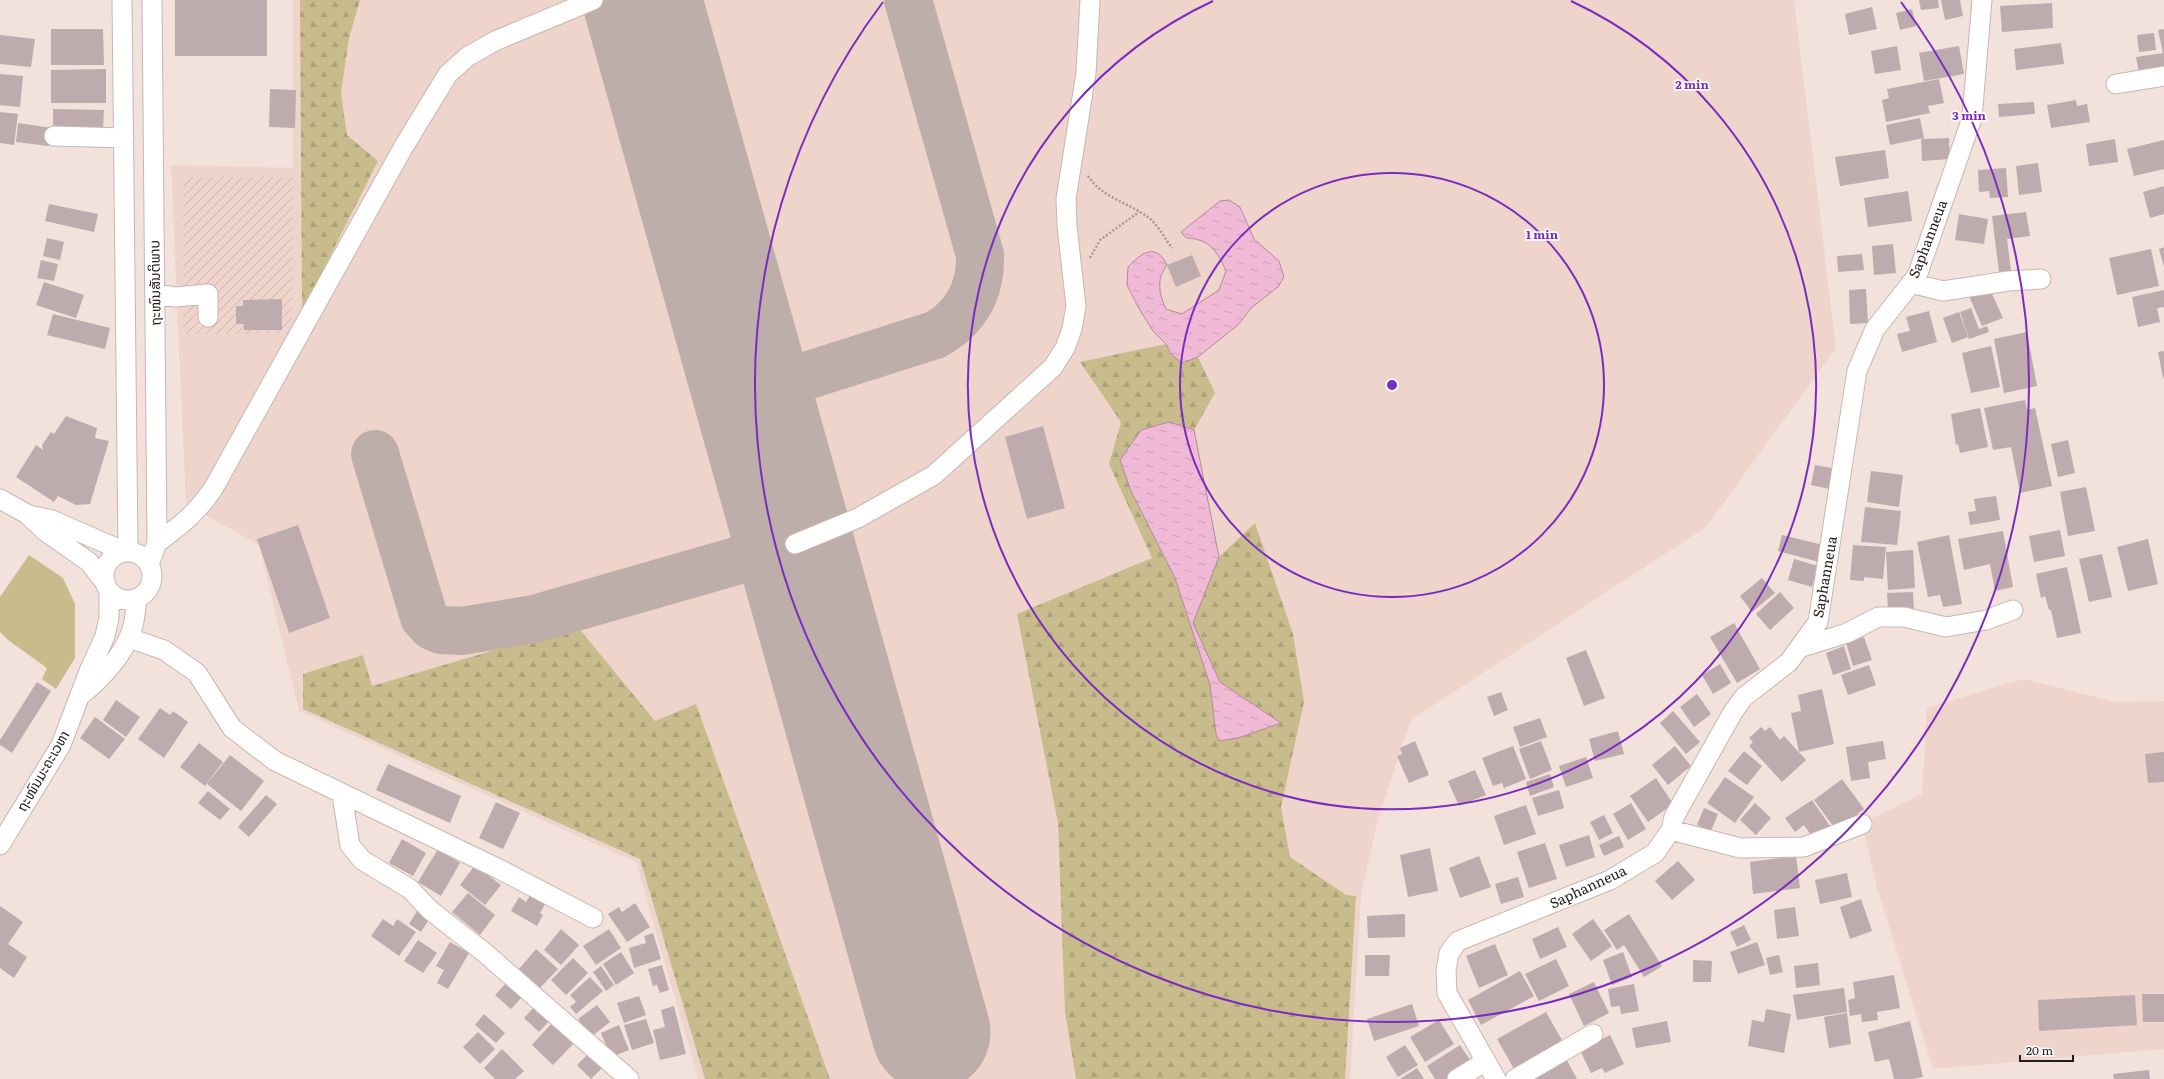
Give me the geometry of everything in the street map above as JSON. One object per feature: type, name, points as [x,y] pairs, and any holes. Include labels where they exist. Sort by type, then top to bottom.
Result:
[{"type":"street","points":[[122,0],[124,138],[125,551]]},
{"type":"street","name":"ຖະໜົນສັນຕິພາບ","points":[[149,564],[157,543],[152,0]]},
{"type":"street","points":[[157,543],[189,519],[198,510],[213,489],[404,146],[448,74],[467,57],[495,41],[593,0]]},
{"type":"street","points":[[795,544],[858,518],[934,475],[1053,367],[1065,348],[1072,329],[1076,306],[1067,226],[1066,199],[1086,73],[1090,0]]},
{"type":"street","name":"Saphanneua","points":[[1496,1079],[1447,993],[1446,970],[1449,953],[1458,941],[1610,880],[1655,853],[1671,830],[1674,817],[1733,712],[1744,697],[1789,662],[1818,622],[1857,371],[1875,329],[1917,276],[1972,118],[1982,0]]},
{"type":"street","points":[[2116,84],[2164,76]]},
{"type":"street","points":[[54,136],[124,138]]},
{"type":"street","points":[[1912,283],[1943,291],[2008,281],[2041,278]]},
{"type":"street","points":[[155,294],[176,296],[208,294],[208,317]]},
{"type":"street","points":[[0,499],[27,514],[46,532],[89,562],[108,587],[122,599],[137,598],[150,588],[152,580],[149,564],[144,557],[125,551],[52,520],[27,514]]},
{"type":"street","points":[[108,587],[104,576],[109,562],[125,551]]},
{"type":"street","name":"ຖະໜົນມະຄະເວຫາ","points":[[0,845],[61,745],[89,671],[105,636],[109,618],[108,587]]},
{"type":"street","points":[[81,695],[99,681],[129,638],[137,598]]},
{"type":"street","points":[[1799,648],[1847,633],[1878,617],[1904,616],[1946,627],[1986,620],[2013,610]]},
{"type":"street","points":[[129,638],[164,650],[197,673],[232,728],[275,761],[342,795],[499,869],[593,918]]},
{"type":"street","points":[[342,795],[350,845],[362,860],[410,889],[430,910],[485,953],[629,1079]]},
{"type":"street","points":[[1671,830],[1740,848],[1804,847],[1862,824]]},
{"type":"street","points":[[1515,1079],[1593,1034]]},
{"type":"street","points":[[1456,1079],[1486,1061]]},
{"type":"path","points":[[1086,173],[1093,183],[1109,195],[1151,219],[1172,248]]},
{"type":"path","points":[[1088,262],[1100,240],[1140,212]]},
{"type":"shaded area","points":[[293,0],[1794,0],[1836,348],[1706,527],[1411,720],[1378,819],[1361,895],[1350,1079],[698,1079],[636,862],[299,711],[259,545],[186,504],[171,165],[293,168]]},
{"type":"shaded area","points":[[183,177],[293,177],[292,333],[183,334]]},
{"type":"shaded area","points":[[2023,679],[2114,702],[2164,701],[2164,1049],[1933,1069],[1877,887],[1862,824],[1922,794],[1927,708]]},
{"type":"green space","points":[[300,0],[360,0],[349,38],[341,93],[347,135],[378,161],[302,312]]},
{"type":"green space","points":[[1166,344],[1171,354],[1182,363],[1198,357],[1215,393],[1194,430],[1219,557],[1255,523],[1293,634],[1304,702],[1281,807],[1290,857],[1346,895],[1356,896],[1345,1079],[1076,1079],[1065,1012],[1058,823],[1017,614],[1152,558],[1109,464],[1121,422],[1080,362]]},
{"type":"green space","points":[[29,555],[63,578],[75,604],[75,658],[56,689],[42,679],[47,668],[8,640],[0,632],[0,597]]},
{"type":"green space","points":[[577,626],[655,721],[696,704],[830,1079],[705,1079],[640,859],[303,709],[303,674],[363,655],[372,686]]},
{"type":"water","points":[[1229,200],[1240,207],[1254,239],[1279,261],[1284,277],[1278,287],[1251,308],[1239,324],[1198,357],[1182,363],[1171,354],[1166,344],[1153,331],[1138,307],[1127,285],[1128,267],[1143,254],[1148,252],[1158,254],[1163,258],[1167,265],[1161,276],[1160,292],[1166,309],[1182,314],[1219,290],[1226,271],[1216,252],[1212,247],[1201,241],[1186,238],[1181,232],[1220,201]]},
{"type":"water","points":[[1169,422],[1194,430],[1219,557],[1193,623],[1220,682],[1281,723],[1238,738],[1219,741],[1216,734],[1210,685],[1175,578],[1131,491],[1120,460],[1141,430]]},
{"type":"building","points":[[175,0],[267,0],[267,56],[175,56]]},
{"type":"building","points":[[1919,0],[1938,0],[1939,8],[1921,10]]},
{"type":"building","points":[[1941,0],[1960,0],[1963,16],[1945,20]]},
{"type":"building","points":[[2052,3],[2053,28],[2002,32],[2000,6]]},
{"type":"building","points":[[1872,7],[1877,29],[1849,35],[1845,14]]},
{"type":"building","points":[[1912,9],[1916,26],[1900,30],[1896,13]]},
{"type":"building","points":[[51,29],[103,29],[104,65],[51,65]]},
{"type":"building","points":[[2164,29],[2164,69],[2139,73],[2136,57],[2163,53],[2158,30]]},
{"type":"building","points":[[2154,33],[2156,50],[2139,52],[2137,35]]},
{"type":"building","points":[[0,35],[35,39],[31,67],[0,64]]},
{"type":"building","points":[[2061,43],[2064,64],[2016,70],[2014,49]]},
{"type":"building","points":[[1897,46],[1901,70],[1875,74],[1871,51]]},
{"type":"building","points":[[1959,46],[1964,74],[1924,81],[1919,53]]},
{"type":"building","points":[[106,69],[106,103],[51,103],[51,70]]},
{"type":"building","points":[[0,74],[23,76],[20,107],[0,105]]},
{"type":"building","points":[[1939,79],[1944,103],[1928,106],[1930,113],[1886,122],[1882,100],[1889,98],[1887,89]]},
{"type":"building","points":[[270,89],[296,90],[295,128],[269,127]]},
{"type":"building","points":[[2076,100],[2077,106],[2087,104],[2090,122],[2051,128],[2047,105]]},
{"type":"building","points":[[2034,102],[2035,114],[1999,117],[1998,104]]},
{"type":"building","points":[[53,109],[104,110],[103,130],[53,130]]},
{"type":"building","points":[[0,112],[18,114],[14,145],[0,143]]},
{"type":"building","points":[[1920,118],[1924,138],[1890,145],[1886,125]]},
{"type":"building","points":[[18,123],[52,128],[49,146],[16,142]]},
{"type":"building","points":[[1949,138],[1950,159],[1922,161],[1921,139]]},
{"type":"building","points":[[2115,139],[2118,162],[2089,166],[2086,144]]},
{"type":"building","points":[[2164,140],[2164,169],[2134,176],[2127,149]]},
{"type":"building","points":[[1885,150],[1889,178],[1840,186],[1835,157]]},
{"type":"building","points":[[2038,163],[2042,192],[2019,195],[2016,166]]},
{"type":"building","points":[[2006,168],[2008,197],[1990,198],[1989,191],[1979,192],[1978,170]]},
{"type":"building","points":[[2164,186],[2164,214],[2150,218],[2143,192]]},
{"type":"building","points":[[1908,191],[1912,221],[1868,227],[1864,198]]},
{"type":"building","points":[[49,204],[98,214],[94,232],[45,221]]},
{"type":"building","points":[[2026,212],[2030,236],[2007,239],[2011,271],[1999,272],[1992,216]]},
{"type":"building","points":[[1959,214],[1988,219],[1984,244],[1955,240]]},
{"type":"building","points":[[47,238],[64,242],[60,260],[43,256]]},
{"type":"building","points":[[1893,244],[1896,273],[1874,275],[1872,246]]},
{"type":"building","points":[[2164,247],[2164,267],[2159,249]]},
{"type":"building","points":[[2151,249],[2159,286],[2117,295],[2109,258]]},
{"type":"building","points":[[1862,254],[1864,270],[1838,272],[1837,256]]},
{"type":"building","points":[[1192,255],[1201,276],[1176,287],[1167,265]]},
{"type":"building","points":[[41,260],[58,264],[54,281],[37,278]]},
{"type":"building","points":[[44,282],[84,295],[76,318],[36,305]]},
{"type":"building","points":[[1989,287],[2003,318],[1982,326],[1969,296]]},
{"type":"building","points":[[1866,289],[1868,323],[1850,324],[1849,290]]},
{"type":"building","points":[[2164,290],[2164,307],[2157,308],[2160,322],[2138,327],[2132,297]]},
{"type":"building","points":[[282,299],[282,330],[244,330],[244,324],[236,324],[236,306],[243,306],[243,300]]},
{"type":"building","points":[[1971,308],[1979,329],[1987,326],[1989,332],[1969,339],[1960,312]]},
{"type":"building","points":[[1929,311],[1937,342],[1902,352],[1897,334],[1910,331],[1906,317]]},
{"type":"building","points":[[1959,312],[1968,337],[1952,343],[1943,318]]},
{"type":"building","points":[[53,314],[110,328],[105,349],[47,335]]},
{"type":"building","points":[[2027,332],[2037,386],[2004,393],[1994,339]]},
{"type":"building","points":[[1991,346],[2000,387],[1971,393],[1962,353]]},
{"type":"building","points":[[2164,351],[2164,378],[2163,378],[2158,352]]},
{"type":"building","points":[[2025,400],[2027,410],[2035,408],[2052,486],[2020,493],[2011,447],[1993,450],[1984,408]]},
{"type":"building","points":[[1980,408],[1988,447],[1960,453],[1958,444],[1956,445],[1951,414]]},
{"type":"building","points":[[66,416],[97,428],[95,438],[109,441],[90,504],[76,505],[58,496],[54,502],[16,477],[36,445],[43,450],[42,445],[51,432],[54,434]]},
{"type":"building","points":[[1043,426],[1065,508],[1027,519],[1005,437]]},
{"type":"building","points":[[2068,440],[2075,473],[2058,477],[2051,444]]},
{"type":"building","points":[[1815,465],[1838,469],[1834,490],[1811,485]]},
{"type":"building","points":[[1871,471],[1903,475],[1899,507],[1867,502]]},
{"type":"building","points":[[2086,487],[2095,531],[2068,536],[2060,492]]},
{"type":"building","points":[[1996,496],[2000,520],[1970,525],[1968,512],[1976,511],[1974,499]]},
{"type":"building","points":[[1865,507],[1901,511],[1897,545],[1861,542]]},
{"type":"building","points":[[298,525],[330,618],[289,633],[257,539]]},
{"type":"building","points":[[2060,530],[2065,556],[2034,562],[2029,536]]},
{"type":"building","points":[[2003,531],[2013,587],[1995,591],[1990,564],[1964,570],[1958,539]]},
{"type":"building","points":[[1782,535],[1823,545],[1819,562],[1778,551]]},
{"type":"building","points":[[1949,535],[1962,604],[1943,607],[1940,595],[1928,597],[1917,542]]},
{"type":"building","points":[[2148,539],[2158,584],[2128,591],[2117,547]]},
{"type":"building","points":[[1853,545],[1886,547],[1883,579],[1864,577],[1864,581],[1850,580]]},
{"type":"building","points":[[1913,550],[1915,588],[1888,590],[1886,552]]},
{"type":"building","points":[[2102,554],[2112,597],[2089,602],[2079,559]]},
{"type":"building","points":[[1794,559],[1818,566],[1812,587],[1788,580]]},
{"type":"building","points":[[2067,567],[2081,633],[2057,638],[2051,610],[2049,610],[2045,596],[2041,598],[2036,574]]},
{"type":"building","points":[[1762,578],[1775,593],[1752,612],[1740,596]]},
{"type":"building","points":[[1780,592],[1794,608],[1770,630],[1756,614]]},
{"type":"building","points":[[1913,592],[1914,610],[1888,611],[1887,593]]},
{"type":"building","points":[[1734,623],[1760,669],[1737,683],[1710,637]]},
{"type":"building","points":[[1864,637],[1872,660],[1853,666],[1846,643]]},
{"type":"building","points":[[1844,646],[1851,669],[1833,675],[1826,653]]},
{"type":"building","points":[[1586,650],[1605,698],[1584,706],[1566,658]]},
{"type":"building","points":[[1720,664],[1731,683],[1713,694],[1702,675]]},
{"type":"building","points":[[1869,665],[1876,685],[1848,695],[1841,675]]},
{"type":"building","points":[[37,682],[51,691],[12,753],[0,745],[0,740]]},
{"type":"building","points":[[1822,689],[1834,744],[1799,752],[1791,713],[1801,711],[1798,695]]},
{"type":"building","points":[[1501,692],[1508,710],[1494,716],[1487,697]]},
{"type":"building","points":[[1697,694],[1711,714],[1694,727],[1680,707]]},
{"type":"building","points":[[116,700],[140,717],[126,737],[103,720]]},
{"type":"building","points":[[160,708],[170,715],[173,711],[188,722],[164,758],[138,739]]},
{"type":"building","points":[[1673,711],[1700,742],[1686,754],[1660,723]]},
{"type":"building","points":[[95,717],[125,739],[109,759],[80,738]]},
{"type":"building","points":[[1540,718],[1547,737],[1520,747],[1513,727]]},
{"type":"building","points":[[1761,727],[1765,731],[1770,727],[1780,740],[1784,736],[1806,760],[1782,782],[1749,746],[1753,742],[1749,738]]},
{"type":"building","points":[[1618,731],[1624,754],[1595,761],[1589,739]]},
{"type":"building","points":[[1415,741],[1429,775],[1409,783],[1397,756],[1402,754],[1400,748]]},
{"type":"building","points":[[1541,741],[1552,770],[1530,779],[1519,749]]},
{"type":"building","points":[[1883,741],[1886,759],[1868,762],[1870,778],[1851,781],[1846,747]]},
{"type":"building","points":[[199,743],[223,762],[205,786],[180,767]]},
{"type":"building","points":[[1513,746],[1526,779],[1504,788],[1502,783],[1493,786],[1482,758]]},
{"type":"building","points":[[1675,746],[1691,766],[1668,785],[1652,765]]},
{"type":"building","points":[[1744,751],[1762,766],[1747,785],[1728,771]]},
{"type":"building","points":[[2164,752],[2164,782],[2148,783],[2145,754]]},
{"type":"building","points":[[230,755],[264,781],[241,811],[207,784]]},
{"type":"building","points":[[1586,757],[1593,778],[1566,787],[1559,766]]},
{"type":"building","points":[[388,764],[461,796],[450,823],[376,790]]},
{"type":"building","points":[[1475,770],[1486,795],[1459,806],[1448,781]]},
{"type":"building","points":[[1550,774],[1554,787],[1530,796],[1526,782]]},
{"type":"building","points":[[1725,777],[1754,797],[1735,823],[1707,803]]},
{"type":"building","points":[[1656,778],[1673,804],[1648,822],[1630,796]]},
{"type":"building","points":[[1842,779],[1864,809],[1836,830],[1814,800]]},
{"type":"building","points":[[1559,790],[1564,808],[1538,816],[1532,798]]},
{"type":"building","points":[[208,791],[230,809],[220,820],[198,803]]},
{"type":"building","points":[[266,795],[277,804],[249,837],[238,827]]},
{"type":"building","points":[[1812,800],[1830,826],[1813,838],[1804,825],[1795,832],[1785,818]]},
{"type":"building","points":[[496,802],[520,813],[503,849],[479,838]]},
{"type":"building","points":[[1631,803],[1646,829],[1628,840],[1613,814]]},
{"type":"building","points":[[1755,803],[1771,818],[1756,835],[1740,820]]},
{"type":"building","points":[[1526,805],[1536,834],[1504,845],[1494,816]]},
{"type":"building","points":[[1704,808],[1718,814],[1711,831],[1697,825]]},
{"type":"building","points":[[1604,815],[1613,833],[1599,840],[1590,822]]},
{"type":"building","points":[[1589,835],[1595,857],[1566,867],[1559,845]]},
{"type":"building","points":[[1619,836],[1624,847],[1604,856],[1599,845]]},
{"type":"building","points":[[402,839],[426,853],[413,876],[389,863]]},
{"type":"building","points":[[1545,843],[1557,879],[1529,888],[1517,852]]},
{"type":"building","points":[[1430,848],[1438,891],[1408,897],[1400,855]]},
{"type":"building","points":[[438,849],[460,863],[441,896],[418,882]]},
{"type":"building","points":[[1479,856],[1491,887],[1460,898],[1449,868]]},
{"type":"building","points":[[1796,856],[1800,888],[1753,894],[1750,862]]},
{"type":"building","points":[[1678,861],[1695,880],[1672,900],[1655,881]]},
{"type":"building","points":[[475,865],[501,885],[485,905],[460,885]]},
{"type":"building","points":[[1847,873],[1852,897],[1820,904],[1815,880]]},
{"type":"building","points":[[1518,877],[1524,897],[1501,904],[1495,884]]},
{"type":"building","points":[[468,893],[495,915],[480,935],[452,912]]},
{"type":"building","points":[[531,894],[546,903],[540,913],[543,915],[537,926],[511,911],[519,897],[526,902]]},
{"type":"building","points":[[1861,899],[1872,931],[1850,939],[1840,907]]},
{"type":"building","points":[[635,903],[650,927],[627,942],[608,914],[619,907],[622,912]]},
{"type":"building","points":[[0,906],[23,922],[8,944],[27,957],[14,978],[0,968]]},
{"type":"building","points":[[1795,907],[1799,936],[1777,939],[1774,910]]},
{"type":"building","points":[[419,908],[431,916],[421,932],[409,924]]},
{"type":"building","points":[[1405,914],[1405,937],[1368,938],[1367,916]]},
{"type":"building","points":[[1629,914],[1662,966],[1644,977],[1624,945],[1617,950],[1604,930]]},
{"type":"building","points":[[383,919],[393,926],[397,919],[416,932],[399,956],[371,936]]},
{"type":"building","points":[[1593,919],[1612,946],[1591,961],[1572,934]]},
{"type":"building","points":[[1744,925],[1751,940],[1737,947],[1730,932]]},
{"type":"building","points":[[1558,927],[1567,947],[1540,959],[1532,939]]},
{"type":"building","points":[[561,929],[579,945],[561,965],[544,950]]},
{"type":"building","points":[[609,929],[621,948],[596,965],[583,946]]},
{"type":"building","points":[[653,933],[661,959],[634,968],[629,948],[646,943],[644,936]]},
{"type":"building","points":[[418,940],[437,953],[423,973],[404,961]]},
{"type":"building","points":[[450,942],[469,953],[448,989],[437,983],[444,970],[436,966]]},
{"type":"building","points":[[1757,942],[1765,965],[1738,974],[1730,952]]},
{"type":"building","points":[[1495,944],[1508,975],[1479,988],[1466,956]]},
{"type":"building","points":[[536,949],[558,969],[540,988],[519,969]]},
{"type":"building","points":[[621,952],[634,973],[616,985],[603,964]]},
{"type":"building","points":[[1623,952],[1632,977],[1612,985],[1603,960]]},
{"type":"building","points":[[1365,955],[1390,955],[1389,976],[1365,976]]},
{"type":"building","points":[[1779,955],[1783,972],[1770,975],[1766,958]]},
{"type":"building","points":[[573,958],[588,973],[566,995],[551,980]]},
{"type":"building","points":[[1556,959],[1569,986],[1539,1001],[1525,974]]},
{"type":"building","points":[[1693,960],[1712,961],[1711,982],[1693,982]]},
{"type":"building","points":[[1818,963],[1820,985],[1796,988],[1794,966]]},
{"type":"building","points":[[662,965],[669,990],[660,993],[657,985],[653,986],[648,969]]},
{"type":"building","points":[[601,966],[614,985],[606,991],[593,972]]},
{"type":"building","points":[[1520,971],[1534,996],[1481,1025],[1468,1000]]},
{"type":"building","points":[[1894,975],[1900,1008],[1877,1012],[1878,1020],[1862,1022],[1861,1014],[1850,1016],[1848,1000],[1855,998],[1853,982]]},
{"type":"building","points":[[590,977],[603,991],[576,1014],[570,1007],[576,1002],[570,995]]},
{"type":"building","points":[[507,982],[523,996],[511,1009],[495,995]]},
{"type":"building","points":[[1594,982],[1609,1013],[1584,1026],[1569,994]]},
{"type":"building","points":[[1634,984],[1639,1011],[1621,1014],[1620,1006],[1611,1007],[1608,989]]},
{"type":"building","points":[[1844,988],[1847,1012],[1797,1020],[1793,995]]},
{"type":"building","points":[[2142,994],[2164,994],[2164,1022],[2143,1022]]},
{"type":"building","points":[[2135,995],[2137,1025],[2039,1031],[2038,1000]]},
{"type":"building","points":[[639,996],[646,1015],[624,1023],[617,1003]]},
{"type":"building","points":[[538,1003],[553,1017],[539,1032],[524,1018]]},
{"type":"building","points":[[1412,1004],[1419,1026],[1374,1041],[1367,1019]]},
{"type":"building","points":[[597,1005],[610,1022],[591,1037],[578,1019]]},
{"type":"building","points":[[674,1006],[686,1054],[660,1060],[653,1030],[665,1027],[661,1010]]},
{"type":"building","points":[[1766,1009],[1791,1014],[1784,1053],[1748,1046],[1752,1020],[1764,1022]]},
{"type":"building","points":[[1546,1012],[1563,1042],[1514,1069],[1497,1039]]},
{"type":"building","points":[[1847,1013],[1851,1044],[1829,1048],[1824,1017]]},
{"type":"building","points":[[484,1014],[505,1033],[496,1043],[475,1025]]},
{"type":"building","points":[[646,1019],[654,1043],[632,1050],[624,1025]]},
{"type":"building","points":[[1439,1020],[1454,1044],[1425,1062],[1410,1037]]},
{"type":"building","points":[[1667,1021],[1671,1042],[1636,1048],[1632,1028]]},
{"type":"building","points":[[1910,1021],[1923,1077],[1913,1079],[1894,1079],[1889,1059],[1875,1062],[1868,1032]]},
{"type":"building","points":[[551,1024],[573,1044],[553,1065],[532,1045]]},
{"type":"building","points":[[619,1025],[629,1050],[611,1057],[601,1033]]},
{"type":"building","points":[[478,1032],[495,1049],[480,1064],[463,1047]]},
{"type":"building","points":[[1610,1035],[1624,1064],[1605,1073],[1602,1068],[1591,1073],[1580,1050]]},
{"type":"building","points":[[1405,1045],[1418,1065],[1398,1077],[1386,1057]]},
{"type":"building","points":[[1460,1045],[1472,1063],[1446,1079],[1435,1079],[1427,1066]]},
{"type":"building","points":[[502,1049],[524,1071],[515,1079],[495,1079],[484,1068]]},
{"type":"building","points":[[591,1051],[605,1065],[591,1079],[577,1065]]},
{"type":"building","points":[[1564,1055],[1577,1079],[1521,1079]]},
{"type":"building","points":[[1417,1068],[1424,1079],[1400,1079]]},
{"type":"building","points":[[2149,1070],[2150,1079],[2114,1079],[2113,1074]]},
{"type":"taxiway","points":[[752,393],[935,335],[946,328],[963,312],[970,302],[974,292],[980,268],[980,255],[908,0]]},
{"type":"taxiway","points":[[375,454],[424,617],[432,626],[441,630],[462,631],[534,619],[795,544]]},
{"type":"runway","points":[[642,0],[931,1032]]}]
